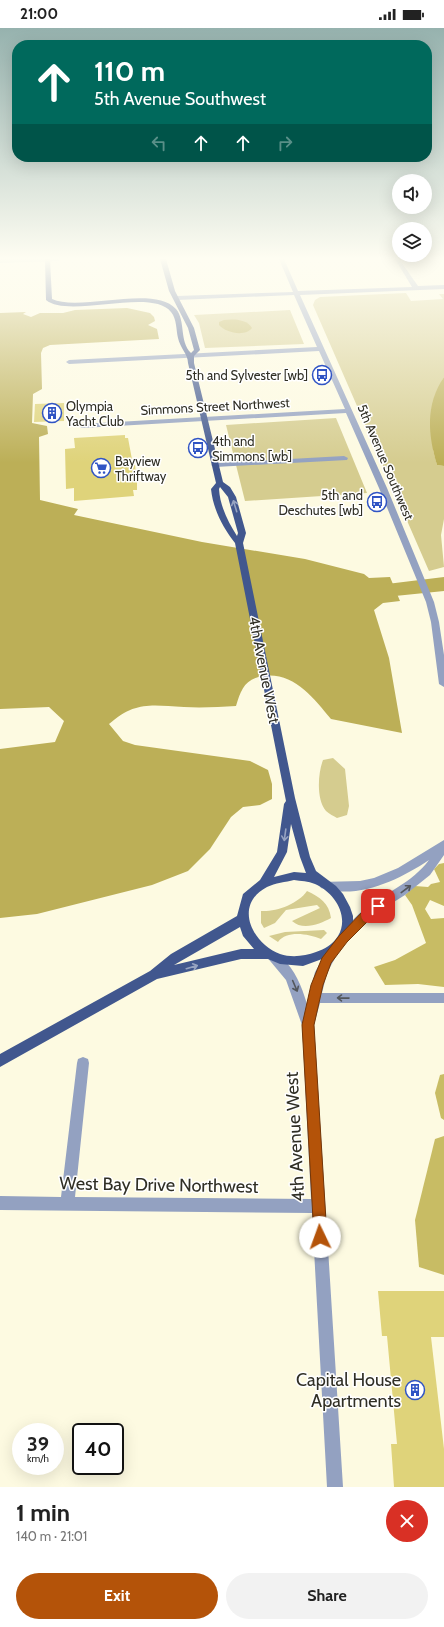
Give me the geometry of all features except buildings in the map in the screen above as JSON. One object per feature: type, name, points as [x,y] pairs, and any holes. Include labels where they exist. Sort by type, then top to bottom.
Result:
[{"type":"main road","points":[[178,327],[183,349],[191,356]]},
{"type":"main road","name":"4th Avenue West","points":[[191,327],[197,350],[191,356],[191,363],[220,483],[227,488],[232,497],[290,798],[305,857],[312,874],[324,884]]},
{"type":"main road","name":"4th Avenue West","points":[[220,483],[215,489],[215,496],[231,534],[240,538]]},
{"type":"main road","points":[[265,882],[278,862],[285,838],[290,798]]},
{"type":"main road","points":[[154,975],[241,954],[270,955],[288,960],[304,961],[320,957],[334,949],[343,939],[348,927],[348,914],[343,902],[335,891],[324,884],[309,878],[294,876],[279,877],[265,882],[252,891],[244,904],[242,919],[246,933],[256,946],[270,955]]},
{"type":"main road","points":[[0,1061],[154,975],[172,959],[242,919]]},
{"type":"street","name":"5th Avenue Southwest","points":[[312,327],[383,488],[430,602],[437,630],[438,649],[444,684]]},
{"type":"street","points":[[69,362],[322,349]]},
{"type":"street","name":"Simmons Street Northwest","points":[[82,426],[349,411]]},
{"type":"street","points":[[215,465],[344,458]]},
{"type":"street","points":[[437,630],[444,639]]},
{"type":"street","points":[[324,884],[344,887],[375,883],[392,877],[444,845]]},
{"type":"street","points":[[343,939],[369,912],[401,892],[426,872],[444,845]]},
{"type":"street","name":"4th Avenue West","points":[[308,1025],[321,972],[334,949]]},
{"type":"street","name":"4th Avenue West","points":[[270,955],[287,970],[292,978],[308,1025],[335,1487]]},
{"type":"street","points":[[315,998],[444,998]]},
{"type":"street","points":[[67,1202],[83,1064]]},
{"type":"street","name":"West Bay Drive Northwest","points":[[0,1203],[67,1202],[318,1206]]},
{"type":"shaded area","points":[[0,327],[153,327],[157,329],[159,339],[50,345],[43,348],[41,353],[42,389],[33,394],[32,423],[47,426],[48,434],[39,437],[40,500],[78,509],[74,515],[202,542],[305,559],[364,574],[369,578],[390,577],[400,601],[383,603],[374,610],[389,658],[402,733],[331,719],[317,702],[301,687],[283,678],[273,676],[262,676],[247,683],[244,686],[236,706],[144,706],[127,711],[109,724],[123,741],[135,745],[250,761],[268,770],[272,784],[272,799],[260,805],[243,807],[231,817],[210,849],[188,871],[152,885],[37,914],[0,918],[0,749],[55,742],[64,721],[49,707],[0,709]]},
{"type":"shaded area","points":[[200,327],[297,327],[304,344],[205,348]]},
{"type":"shaded area","points":[[221,327],[252,328],[249,331],[236,333]]},
{"type":"shaded area","points":[[323,327],[444,327],[444,377],[442,381],[433,450],[437,465],[444,466],[444,519],[441,535],[444,567],[429,571]]},
{"type":"shaded area","points":[[444,377],[444,466],[437,465],[430,431],[430,420],[434,398]]},
{"type":"shaded area","points":[[336,418],[367,493],[245,501],[226,425]]},
{"type":"shaded area","points":[[333,758],[345,769],[349,806],[347,815],[337,818],[326,811],[319,793],[319,779],[323,760]]},
{"type":"shaded area","points":[[444,863],[444,906],[430,900],[425,909],[431,919],[444,918],[444,987],[418,984],[385,985],[374,967],[395,960],[426,943],[412,905],[405,895],[415,886],[428,887],[431,884],[440,882],[434,869],[439,864]]},
{"type":"shaded area","points":[[307,891],[326,904],[331,918],[312,926],[301,926],[292,921],[320,908],[317,905],[286,910],[275,923],[264,928],[261,923],[261,911],[280,909],[298,900]]},
{"type":"shaded area","points":[[324,930],[327,933],[321,939],[292,934],[282,938],[278,942],[269,936],[285,932]]},
{"type":"shaded area","points":[[444,1074],[444,1120],[441,1118],[435,1093],[440,1075]]},
{"type":"shaded area","points":[[444,1136],[444,1275],[419,1267],[415,1220],[435,1139]]},
{"type":"waterway","points":[[395,589],[444,584]]},
{"type":"place","name":"5th and Sylvester [wb]","points":[[322,375]]},
{"type":"place","name":"Olympia Yacht Club","points":[[52,413]]},
{"type":"place","name":"4th and Simmons [wb]","points":[[198,448]]},
{"type":"place","name":"Bayview Thriftway","points":[[101,468]]},
{"type":"place","name":"5th and Deschutes [wb]","points":[[377,502]]},
{"type":"place","name":"Capital House Apartments","points":[[415,1390]]},
{"type":"route","points":[[320,1237],[308,1025],[311,1018],[317,985],[326,961],[343,939],[369,912],[378,906]]}]
